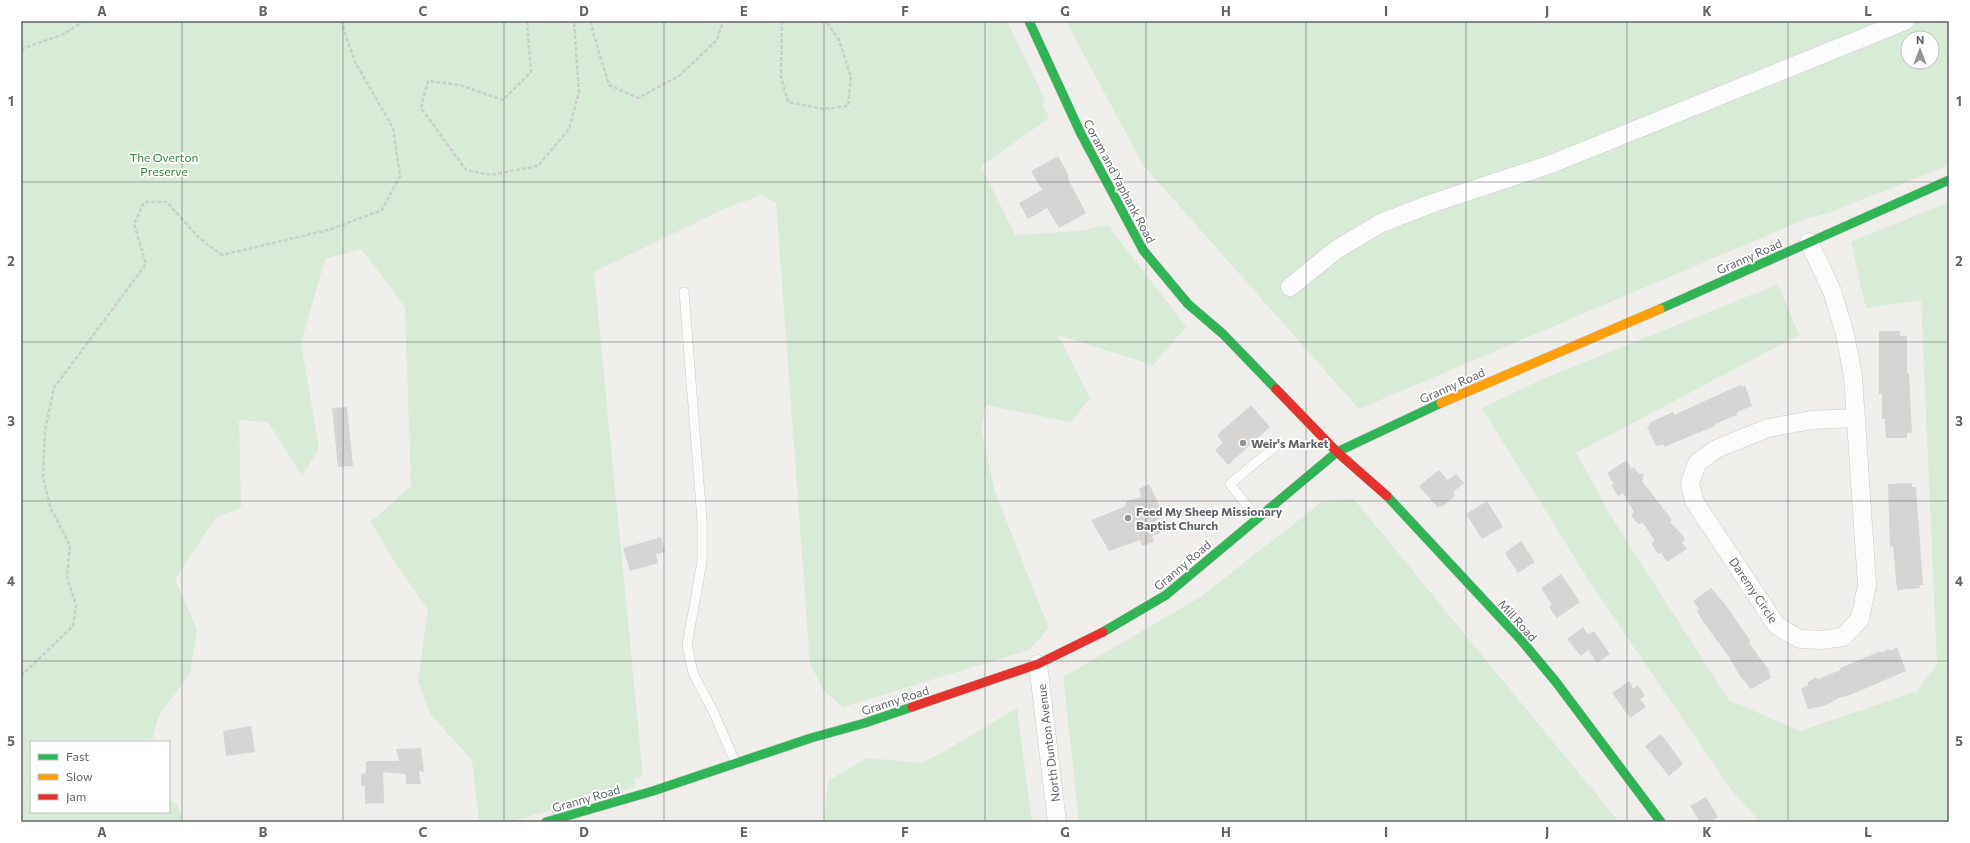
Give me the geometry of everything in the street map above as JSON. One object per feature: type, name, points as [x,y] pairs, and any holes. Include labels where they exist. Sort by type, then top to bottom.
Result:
[{"type":"street","name":"Coram and Yaphank Road","points":[[1029,21],[1081,134],[1143,250],[1188,304],[1223,334],[1337,452]]},
{"type":"street","points":[[1290,287],[1336,250],[1381,223],[1433,203],[1551,164],[1905,21]]},
{"type":"street","name":"Granny Road","points":[[546,822],[653,791],[811,738],[865,723],[1038,664],[1109,629],[1166,595],[1337,452],[1464,392],[1691,296],[1949,180]]},
{"type":"street","name":"Daremy Circle","points":[[1809,242],[1832,291],[1845,334],[1853,376],[1867,585],[1860,619],[1843,637],[1822,640],[1800,639],[1777,626],[1694,501],[1690,483],[1697,463],[1716,449],[1768,428],[1812,420],[1855,418]]},
{"type":"street","name":"Mill Road","points":[[1337,452],[1378,488],[1444,556],[1521,640],[1556,682],[1661,822]]},
{"type":"street","name":"North Dunton Avenue","points":[[1038,664],[1057,822]]},
{"type":"lane","points":[[684,292],[702,520],[702,562],[687,645],[693,674],[714,713],[736,764]]},
{"type":"lane","points":[[1257,518],[1230,484],[1278,445]]},
{"type":"path","points":[[21,49],[62,35],[84,21]]},
{"type":"path","points":[[21,676],[72,626],[76,605],[67,577],[70,546],[51,509],[43,476],[45,430],[54,388],[146,264],[134,224],[144,202],[167,202],[200,239],[222,255],[328,230],[382,210],[400,176],[393,128],[355,62],[341,21]]},
{"type":"path","points":[[527,21],[531,72],[502,100],[460,85],[428,81],[421,108],[466,170],[491,175],[538,166],[569,129],[579,92],[574,21]]},
{"type":"path","points":[[591,21],[609,85],[638,98],[679,76],[717,40],[723,21]]},
{"type":"path","points":[[782,21],[781,77],[788,102],[823,109],[848,106],[851,77],[839,40],[826,21]]},
{"type":"green space","name":"The Overton Preserve","points":[[21,21],[1007,21],[1045,100],[1042,102],[1049,118],[981,166],[1015,235],[1081,231],[1108,225],[1186,327],[1153,365],[1058,335],[1090,398],[1071,422],[986,405],[981,429],[995,492],[1049,628],[1029,650],[843,707],[823,690],[810,663],[776,203],[762,195],[726,208],[594,272],[643,776],[635,778],[635,787],[508,822],[479,821],[472,760],[431,715],[418,681],[428,609],[397,566],[371,522],[411,486],[405,307],[361,249],[325,259],[301,343],[319,448],[302,476],[268,422],[239,420],[241,508],[216,517],[175,579],[197,630],[190,673],[158,717],[152,741],[30,741],[30,813],[170,813],[170,800],[178,806],[184,822],[21,822]]},
{"type":"green space","points":[[1066,21],[1949,21],[1949,165],[1825,214],[1808,218],[1359,409],[1143,165]]},
{"type":"green space","points":[[1949,202],[1949,822],[1760,822],[1730,788],[1591,584],[1482,408],[1545,378],[1778,284],[1799,335],[1576,453],[1615,523],[1729,700],[1800,731],[1917,691],[1937,665],[1921,300],[1866,308],[1851,242]]},
{"type":"green space","points":[[1353,498],[1619,822],[1079,822],[1063,677],[1199,598],[1322,502]]},
{"type":"green space","points":[[1017,708],[1032,822],[824,822],[828,781],[867,758],[921,763],[943,752]]},
{"type":"building","points":[[1058,156],[1086,213],[1059,228],[1047,208],[1028,219],[1019,203],[1042,190],[1031,171]]},
{"type":"building","points":[[1879,331],[1900,331],[1900,336],[1907,336],[1907,373],[1909,373],[1912,433],[1907,433],[1907,438],[1886,438],[1885,419],[1882,419],[1882,394],[1879,394]]},
{"type":"building","points":[[1740,385],[1742,387],[1745,385],[1752,406],[1737,412],[1737,415],[1715,424],[1715,426],[1664,447],[1663,444],[1656,446],[1647,427],[1650,425],[1649,423],[1673,412],[1674,415]]},
{"type":"building","points":[[1251,405],[1270,427],[1228,465],[1215,450],[1223,443],[1217,435]]},
{"type":"building","points":[[347,407],[353,466],[338,467],[332,408]]},
{"type":"building","points":[[1627,460],[1631,469],[1634,467],[1639,474],[1644,474],[1642,481],[1672,520],[1670,522],[1685,538],[1682,543],[1687,549],[1667,562],[1661,553],[1658,554],[1651,543],[1655,541],[1643,523],[1638,524],[1631,515],[1634,512],[1623,493],[1618,496],[1611,485],[1614,484],[1607,473]]},
{"type":"building","points":[[1439,470],[1448,480],[1456,474],[1464,483],[1453,492],[1455,495],[1450,500],[1442,507],[1440,506],[1438,508],[1419,486]]},
{"type":"building","points":[[1912,483],[1912,487],[1916,487],[1923,585],[1919,585],[1920,588],[1897,590],[1893,546],[1890,547],[1888,484]]},
{"type":"building","name":"Feed My Sheep Missionary Baptist Church","points":[[1149,484],[1165,517],[1156,520],[1160,533],[1152,536],[1154,542],[1142,546],[1140,540],[1109,551],[1091,520],[1124,507],[1127,501],[1141,497],[1139,489]]},
{"type":"building","points":[[1487,501],[1503,527],[1482,539],[1466,514]]},
{"type":"building","points":[[661,537],[665,552],[656,554],[658,563],[630,571],[623,548]]},
{"type":"building","points":[[1521,541],[1535,562],[1518,573],[1505,553]]},
{"type":"building","points":[[1561,574],[1580,602],[1557,618],[1549,607],[1552,605],[1541,588]]},
{"type":"building","points":[[1711,588],[1724,603],[1750,640],[1749,643],[1768,669],[1771,678],[1751,689],[1740,676],[1727,654],[1704,623],[1697,611],[1699,609],[1693,601]]},
{"type":"building","points":[[1583,627],[1588,635],[1594,631],[1610,654],[1597,663],[1588,650],[1581,656],[1567,639]]},
{"type":"building","points":[[1897,647],[1906,671],[1850,695],[1839,698],[1824,706],[1808,709],[1801,689],[1808,685],[1808,682],[1816,677],[1818,679],[1881,651],[1881,653],[1889,649],[1891,651]]},
{"type":"building","points":[[1629,681],[1633,689],[1638,685],[1645,696],[1640,699],[1646,707],[1630,718],[1612,693]]},
{"type":"building","points":[[251,726],[255,752],[226,756],[223,731]]},
{"type":"building","points":[[1661,734],[1683,764],[1669,776],[1645,746]]},
{"type":"building","points":[[421,748],[424,772],[419,771],[421,784],[406,784],[406,774],[383,772],[384,803],[365,804],[365,786],[361,786],[361,774],[366,773],[366,761],[399,761],[396,749]]},
{"type":"building","points":[[1706,797],[1718,817],[1710,822],[1700,822],[1690,806]]},
{"type":"traffic: fast","points":[[1029,21],[1081,134],[1143,250],[1188,304],[1223,334],[1276,389]]},
{"type":"traffic: fast","points":[[1660,309],[1949,180]]},
{"type":"traffic: fast","points":[[1103,632],[1166,595],[1337,452],[1441,403]]},
{"type":"traffic: fast","points":[[1387,496],[1521,640],[1556,682],[1661,822]]},
{"type":"traffic: fast","points":[[546,822],[653,791],[811,738],[865,723],[912,707]]},
{"type":"traffic: slow","points":[[1441,403],[1660,309]]},
{"type":"traffic: jam","points":[[1276,389],[1337,452],[1387,496]]},
{"type":"traffic: jam","points":[[912,707],[1038,664],[1103,632]]},
{"type":"place","name":"Weir's Market","points":[[1243,443]]},
{"type":"place","name":"Feed My Sheep Missionary Baptist Church","points":[[1128,518]]}]
